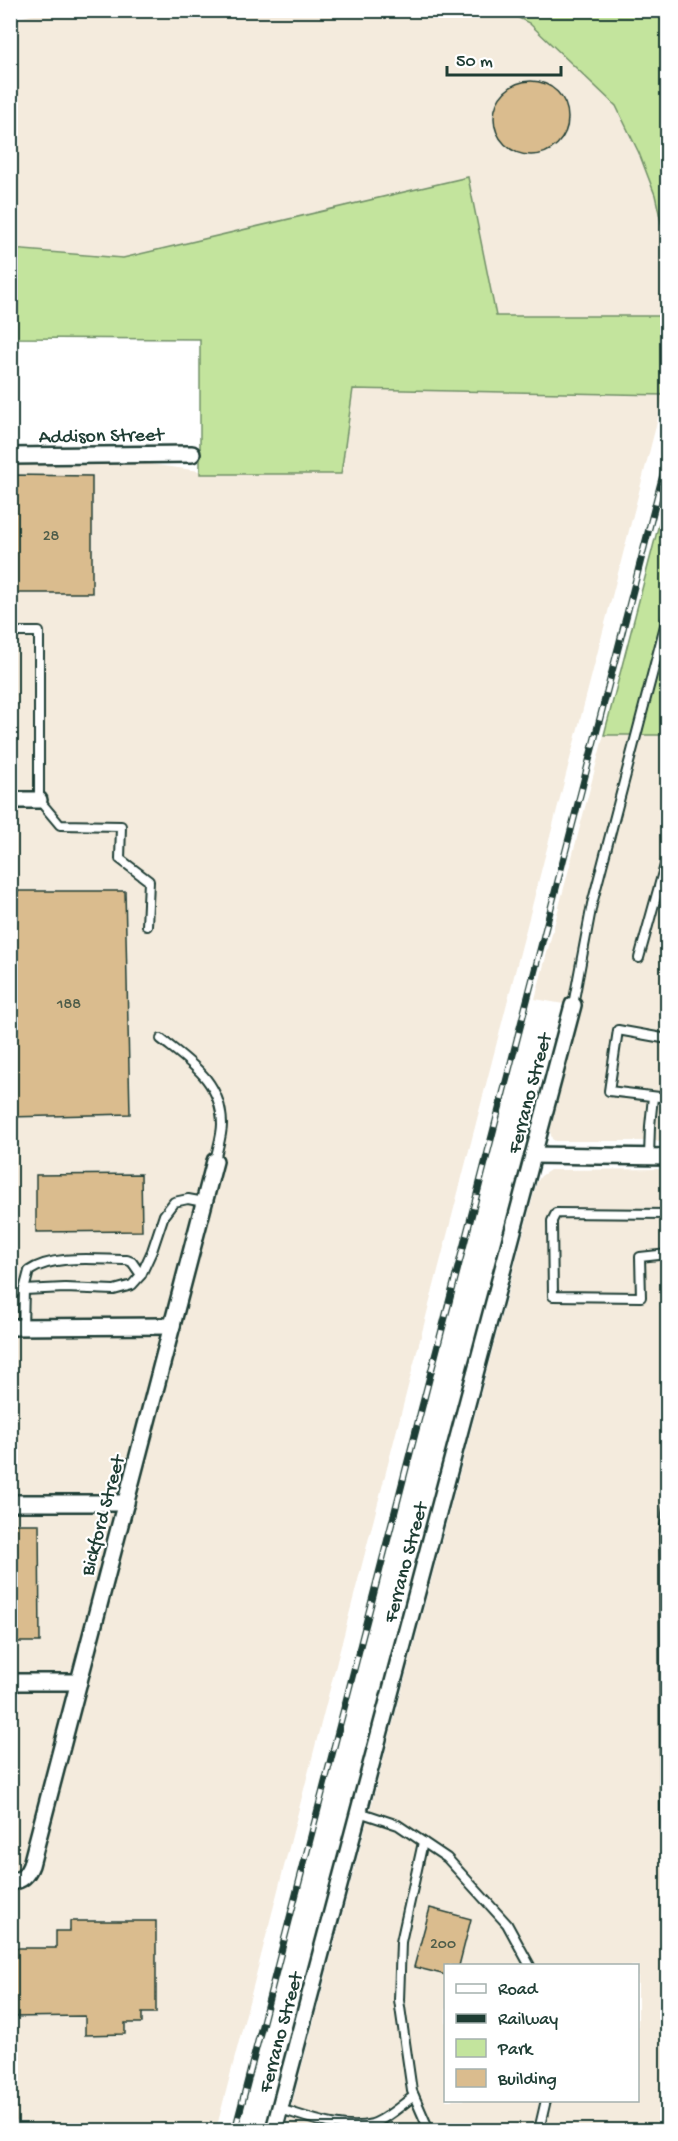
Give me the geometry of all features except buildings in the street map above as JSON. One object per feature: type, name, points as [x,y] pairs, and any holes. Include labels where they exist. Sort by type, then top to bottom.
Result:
[{"type":"street","name":"Addison Street","points":[[10,456],[192,454]]},
{"type":"street","points":[[10,800],[39,800]]},
{"type":"street","name":"Ferrano Street","points":[[274,2130],[573,1005]]},
{"type":"street","points":[[533,1155],[668,1156]]},
{"type":"street","name":"Bickford Street","points":[[18,1879],[31,1865],[215,1161]]},
{"type":"street","points":[[17,1327],[172,1326]]},
{"type":"street","points":[[10,1503],[126,1503]]},
{"type":"street","points":[[10,1682],[79,1682]]},
{"type":"lane","points":[[573,1005],[592,904],[668,614]]},
{"type":"lane","points":[[10,632],[39,632],[39,800],[60,825],[121,826],[120,859],[149,881],[147,926]]},
{"type":"lane","points":[[639,958],[668,854]]},
{"type":"lane","points":[[668,1038],[618,1030],[609,1091],[668,1098]]},
{"type":"lane","points":[[161,1039],[201,1070],[218,1097],[222,1125],[215,1161]]},
{"type":"lane","points":[[649,1157],[653,1097]]},
{"type":"lane","points":[[24,1290],[65,1288],[114,1290],[132,1285],[141,1275],[164,1215],[174,1202],[188,1200],[204,1202]]},
{"type":"lane","points":[[668,1214],[556,1213],[552,1221],[554,1296],[640,1297],[640,1257],[668,1254]]},
{"type":"lane","points":[[17,1327],[28,1271],[38,1264],[50,1261],[127,1260],[141,1275]]},
{"type":"lane","points":[[668,1506],[664,1534],[665,1816],[668,1837]]},
{"type":"lane","points":[[359,1812],[398,1825],[447,1857],[507,1924],[529,1964]]},
{"type":"lane","points":[[423,1842],[402,1942],[399,2000],[414,2096],[429,2130]]},
{"type":"lane","points":[[280,2109],[350,2126],[373,2124],[414,2096]]},
{"type":"lane","points":[[539,2130],[546,2102]]},
{"type":"shaded area","points":[[52,10],[504,11],[529,23],[616,106],[639,153],[655,195],[667,248],[667,316],[496,316],[468,177],[123,258],[11,249],[10,20]]},
{"type":"shaded area","points":[[353,389],[664,395],[216,2130],[56,2130],[11,2120],[10,463],[127,461],[200,471],[200,474],[341,474]]},
{"type":"shaded area","points":[[667,493],[667,1141],[555,1141],[550,1131],[581,1007],[535,999]]},
{"type":"shaded area","points":[[667,1169],[667,2130],[285,2130],[537,1182],[550,1170]]},
{"type":"green space","points":[[505,11],[667,11],[667,248],[655,195],[639,153],[616,106],[529,23]]},
{"type":"green space","points":[[468,177],[496,316],[667,316],[668,383],[664,395],[353,389],[341,474],[200,474],[200,339],[11,338],[11,249],[123,258]]},
{"type":"green space","points":[[667,493],[667,735],[604,735]]},
{"type":"railway","points":[[235,2130],[668,455]]},
{"type":"railway","points":[[10,2130],[15,2130]]}]
